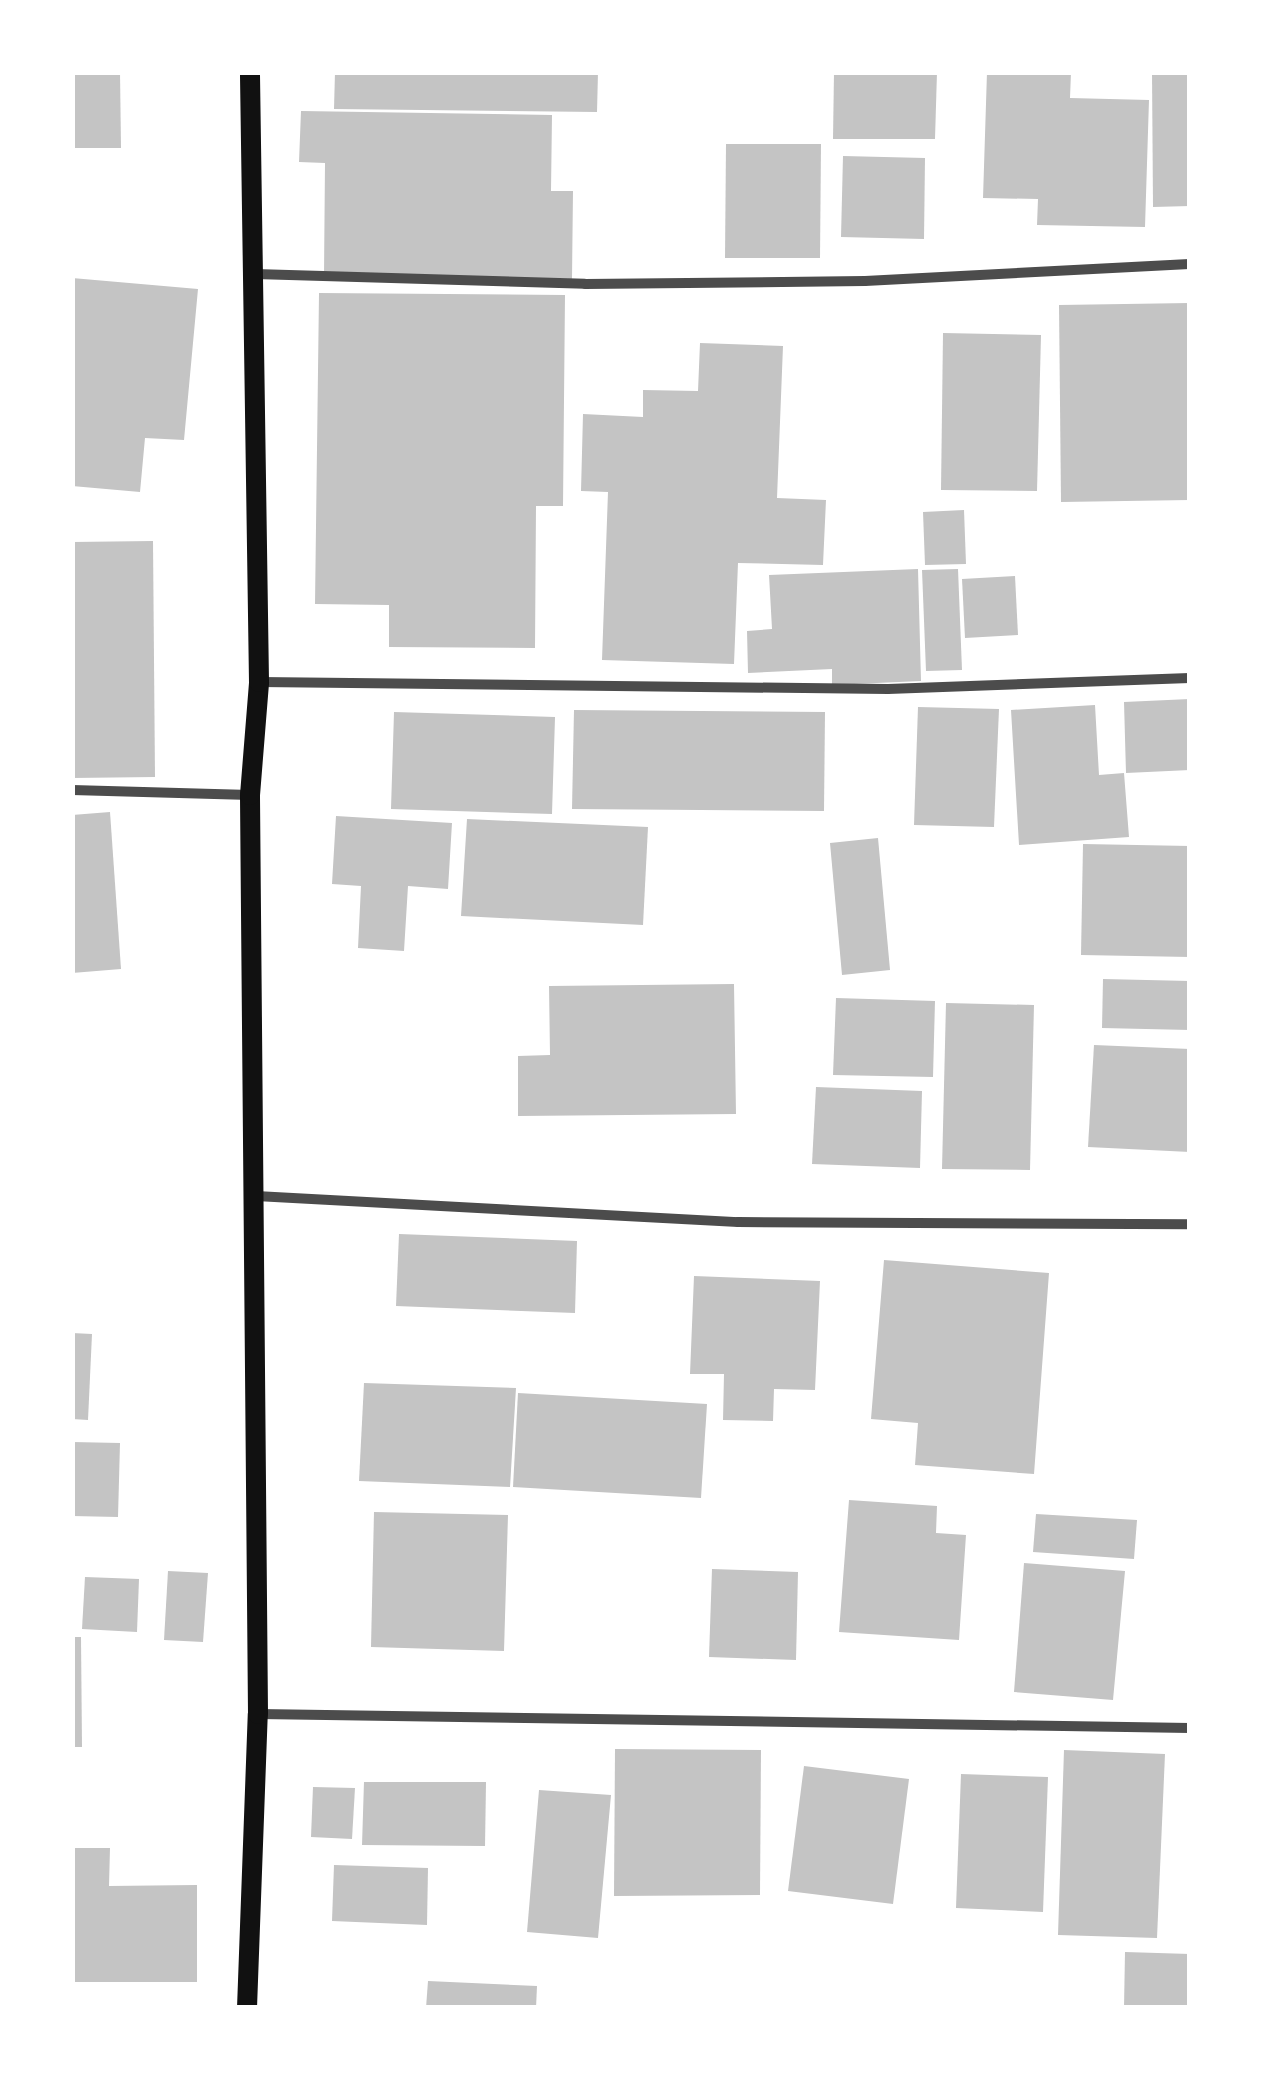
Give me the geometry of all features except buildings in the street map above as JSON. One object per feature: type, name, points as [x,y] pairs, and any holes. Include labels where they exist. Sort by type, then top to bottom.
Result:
[{"type":"main road","points":[[247,2008],[258,1714],[250,795],[259,682],[250,72]]},
{"type":"street","points":[[255,274],[584,284],[865,280],[1190,264]]},
{"type":"street","points":[[259,682],[888,689],[1190,678]]},
{"type":"street","points":[[72,790],[250,795]]},
{"type":"street","points":[[256,1196],[738,1222],[1190,1224]]},
{"type":"street","points":[[258,1714],[1190,1728]]}]
